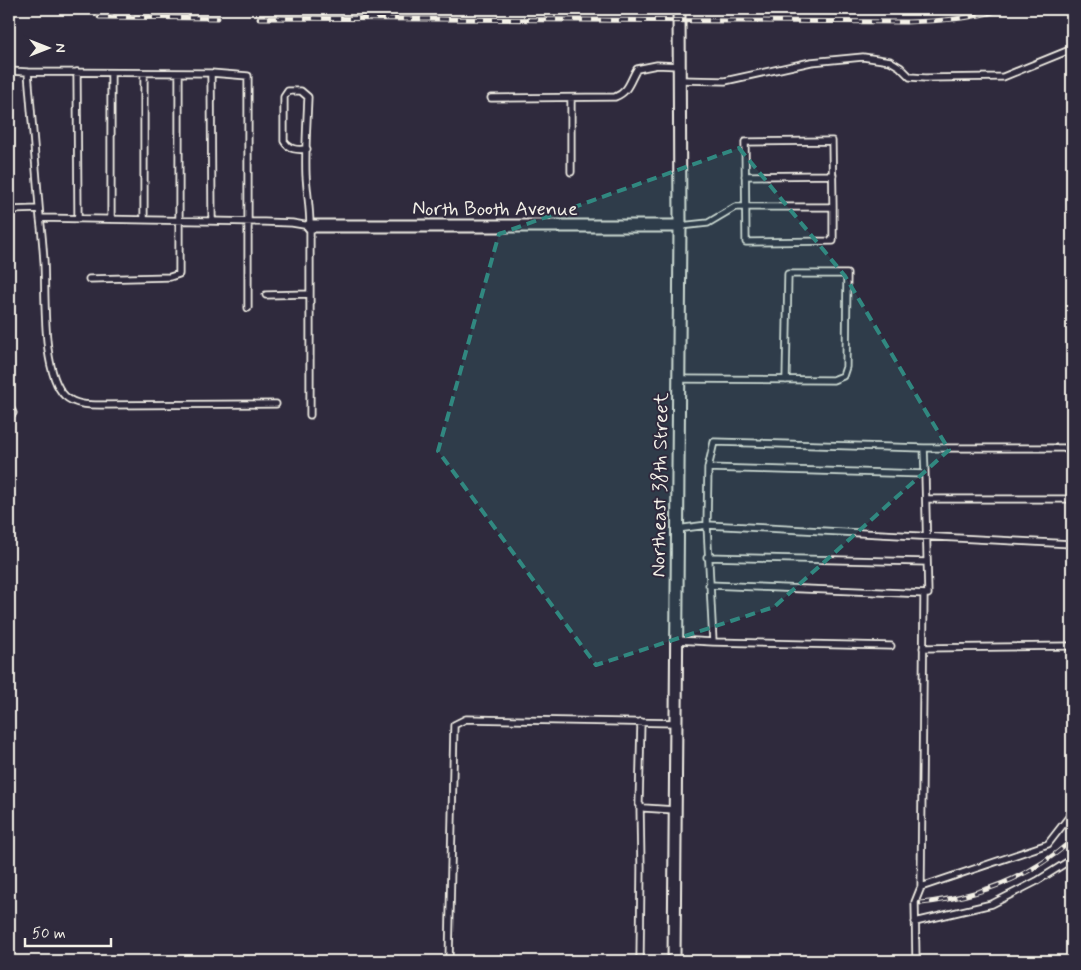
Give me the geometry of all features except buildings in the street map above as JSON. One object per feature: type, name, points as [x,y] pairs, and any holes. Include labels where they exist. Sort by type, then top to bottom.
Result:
[{"type":"street","name":"Northeast 38th Street","points":[[674,961],[680,226],[679,9]]},
{"type":"street","name":"North Booth Avenue","points":[[310,226],[680,226]]},
{"type":"lane","points":[[679,80],[725,81],[812,62],[863,57],[890,61],[900,67],[910,77],[1002,77],[1072,49]]},
{"type":"lane","points":[[491,98],[615,97],[622,95],[628,90],[637,69],[657,65],[679,66]]},
{"type":"lane","points":[[9,71],[212,73],[248,76],[248,308]]},
{"type":"lane","points":[[28,72],[44,261],[47,335],[51,365],[58,386],[63,394],[69,399],[84,405],[276,404]]},
{"type":"lane","points":[[77,72],[78,219]]},
{"type":"lane","points":[[111,73],[111,219]]},
{"type":"lane","points":[[144,73],[144,220]]},
{"type":"lane","points":[[89,279],[170,277],[179,274],[179,73]]},
{"type":"lane","points":[[212,73],[212,221]]},
{"type":"lane","points":[[307,149],[294,150],[286,145],[284,141],[284,97],[288,91],[300,91],[308,97],[307,149],[306,175],[310,205],[310,415]]},
{"type":"lane","points":[[571,98],[571,172]]},
{"type":"lane","points":[[832,141],[833,175],[833,241],[746,242],[745,142],[832,141]]},
{"type":"lane","points":[[746,176],[833,175]]},
{"type":"lane","points":[[680,226],[708,223],[735,207],[833,207]]},
{"type":"lane","points":[[9,210],[39,209]]},
{"type":"lane","points":[[40,218],[292,223],[310,226]]},
{"type":"lane","points":[[679,379],[786,380],[833,380],[843,376],[846,367],[848,274],[788,274],[786,380]]},
{"type":"lane","points":[[266,295],[310,294]]},
{"type":"lane","points":[[9,405],[13,413]]},
{"type":"lane","points":[[712,642],[707,525],[708,468],[714,442],[924,448],[1064,448],[1072,453]]},
{"type":"lane","points":[[709,585],[928,594],[924,448]]},
{"type":"lane","points":[[708,468],[925,474]]},
{"type":"lane","points":[[926,499],[1072,499]]},
{"type":"lane","points":[[677,529],[707,525],[1072,544]]},
{"type":"lane","points":[[707,557],[927,562]]},
{"type":"lane","points":[[916,961],[915,902],[920,887],[924,594]]},
{"type":"lane","points":[[677,640],[891,646]]},
{"type":"lane","points":[[923,648],[1072,646]]},
{"type":"lane","points":[[449,961],[454,725],[466,719],[676,723]]},
{"type":"lane","points":[[640,961],[641,722]]},
{"type":"lane","points":[[640,805],[644,808],[675,810]]},
{"type":"lane","points":[[920,887],[1048,844],[1072,813]]},
{"type":"lane","points":[[915,922],[992,904],[1037,881],[1072,859]]},
{"type":"highlighted area","points":[[739,148],[845,276],[949,450],[774,607],[596,665],[438,451],[499,234]]},
{"type":"railway","points":[[259,18],[906,22],[955,19],[1003,9]]},
{"type":"railway","points":[[99,17],[218,18]]},
{"type":"railway","points":[[921,903],[962,896],[1001,884],[1038,865],[1072,840]]}]
